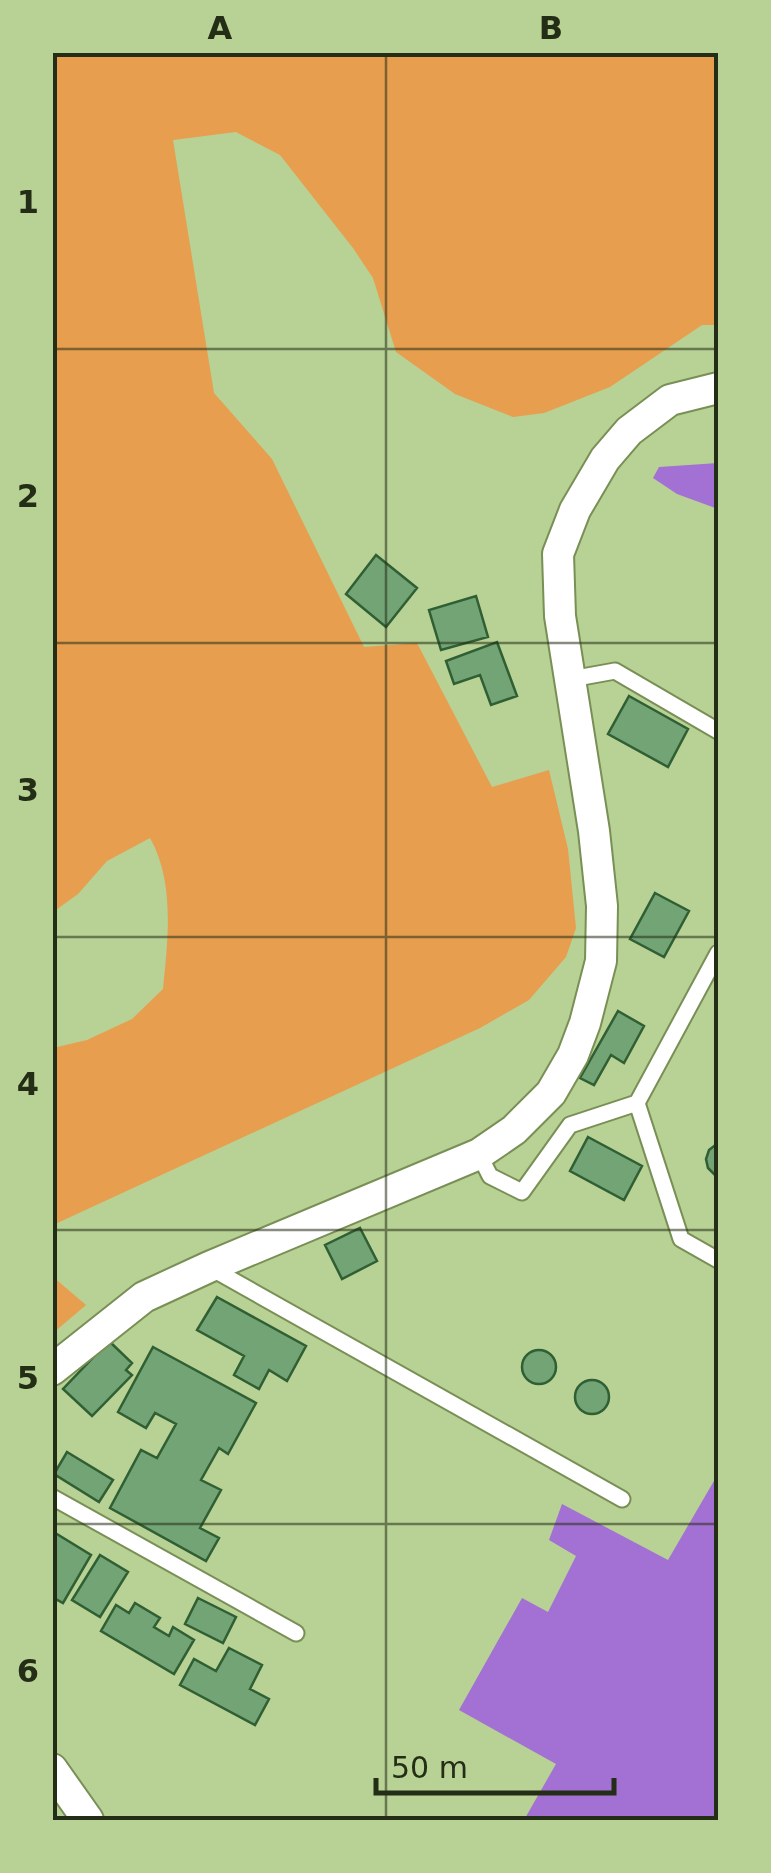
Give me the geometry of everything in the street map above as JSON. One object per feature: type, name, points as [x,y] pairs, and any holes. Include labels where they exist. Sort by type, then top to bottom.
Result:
[{"type":"street","points":[[52,1370],[144,1297],[479,1154],[514,1130],[550,1093],[573,1054],[585,1023],[601,961],[602,906],[560,616],[558,554],[575,510],[605,459],[629,431],[670,400],[718,388]]},
{"type":"street","points":[[52,1769],[88,1820]]},
{"type":"lane","points":[[571,678],[614,671],[718,731]]},
{"type":"lane","points":[[479,1154],[490,1176],[522,1192],[570,1125],[637,1103],[718,953]]},
{"type":"lane","points":[[637,1103],[681,1239],[718,1260]]},
{"type":"lane","points":[[209,1267],[622,1499]]},
{"type":"lane","points":[[52,1497],[296,1633]]},
{"type":"shaded area","points":[[53,52],[718,53],[718,325],[702,325],[610,387],[544,413],[513,417],[455,394],[396,352],[373,278],[280,155],[236,132],[173,140],[214,393],[272,459],[364,647],[417,643],[492,787],[549,770],[568,849],[576,928],[566,957],[529,1000],[480,1028],[53,1225],[53,1048],[87,1040],[132,1019],[163,989],[168,912],[163,873],[150,838],[107,861],[78,894],[53,912]]},
{"type":"shaded area","points":[[718,463],[718,509],[677,494],[653,478],[659,467]]},
{"type":"shaded area","points":[[52,1276],[86,1305],[53,1333],[52,1333]]},
{"type":"shaded area","points":[[718,1474],[718,1820],[524,1820],[556,1764],[459,1710],[522,1598],[548,1612],[576,1556],[549,1540],[562,1504],[668,1560]]},
{"type":"building","points":[[376,555],[417,588],[386,627],[346,594]]},
{"type":"building","points":[[476,596],[488,637],[441,650],[429,610]]},
{"type":"building","points":[[497,642],[517,696],[491,705],[480,675],[454,684],[446,661]]},
{"type":"building","points":[[629,696],[688,729],[668,767],[608,734]]},
{"type":"building","points":[[655,893],[689,911],[664,957],[630,939]]},
{"type":"building","points":[[618,1011],[644,1026],[624,1063],[611,1055],[594,1085],[580,1078]]},
{"type":"building","points":[[588,1137],[642,1166],[624,1200],[570,1171]]},
{"type":"building","points":[[718,1143],[718,1178],[708,1168],[706,1159]]},
{"type":"building","points":[[360,1228],[377,1261],[342,1279],[325,1245]]},
{"type":"building","points":[[217,1297],[306,1346],[287,1381],[269,1370],[259,1389],[234,1375],[244,1356],[197,1330]]},
{"type":"building","points":[[109,1341],[132,1363],[126,1370],[132,1375],[92,1416],[63,1389]]},
{"type":"building","points":[[153,1347],[256,1403],[228,1454],[219,1448],[201,1480],[221,1490],[200,1528],[219,1538],[206,1561],[110,1508],[141,1450],[157,1458],[176,1424],[155,1413],[146,1428],[118,1412]]},
{"type":"building","points":[[539,1350],[551,1355],[556,1367],[551,1379],[539,1384],[527,1379],[522,1367],[527,1355]]},
{"type":"building","points":[[592,1380],[604,1385],[609,1397],[604,1409],[592,1414],[580,1409],[575,1397],[580,1385]]},
{"type":"building","points":[[67,1452],[113,1480],[99,1502],[54,1474]]},
{"type":"building","points":[[52,1531],[91,1555],[63,1603],[52,1597]]},
{"type":"building","points":[[100,1555],[128,1572],[100,1617],[72,1600]]},
{"type":"building","points":[[198,1598],[236,1617],[223,1643],[185,1624]]},
{"type":"building","points":[[135,1603],[160,1618],[154,1627],[169,1636],[173,1627],[194,1640],[174,1674],[101,1631],[116,1605],[129,1613]]},
{"type":"building","points":[[229,1648],[262,1665],[250,1689],[269,1699],[255,1725],[180,1685],[194,1659],[216,1671]]}]
